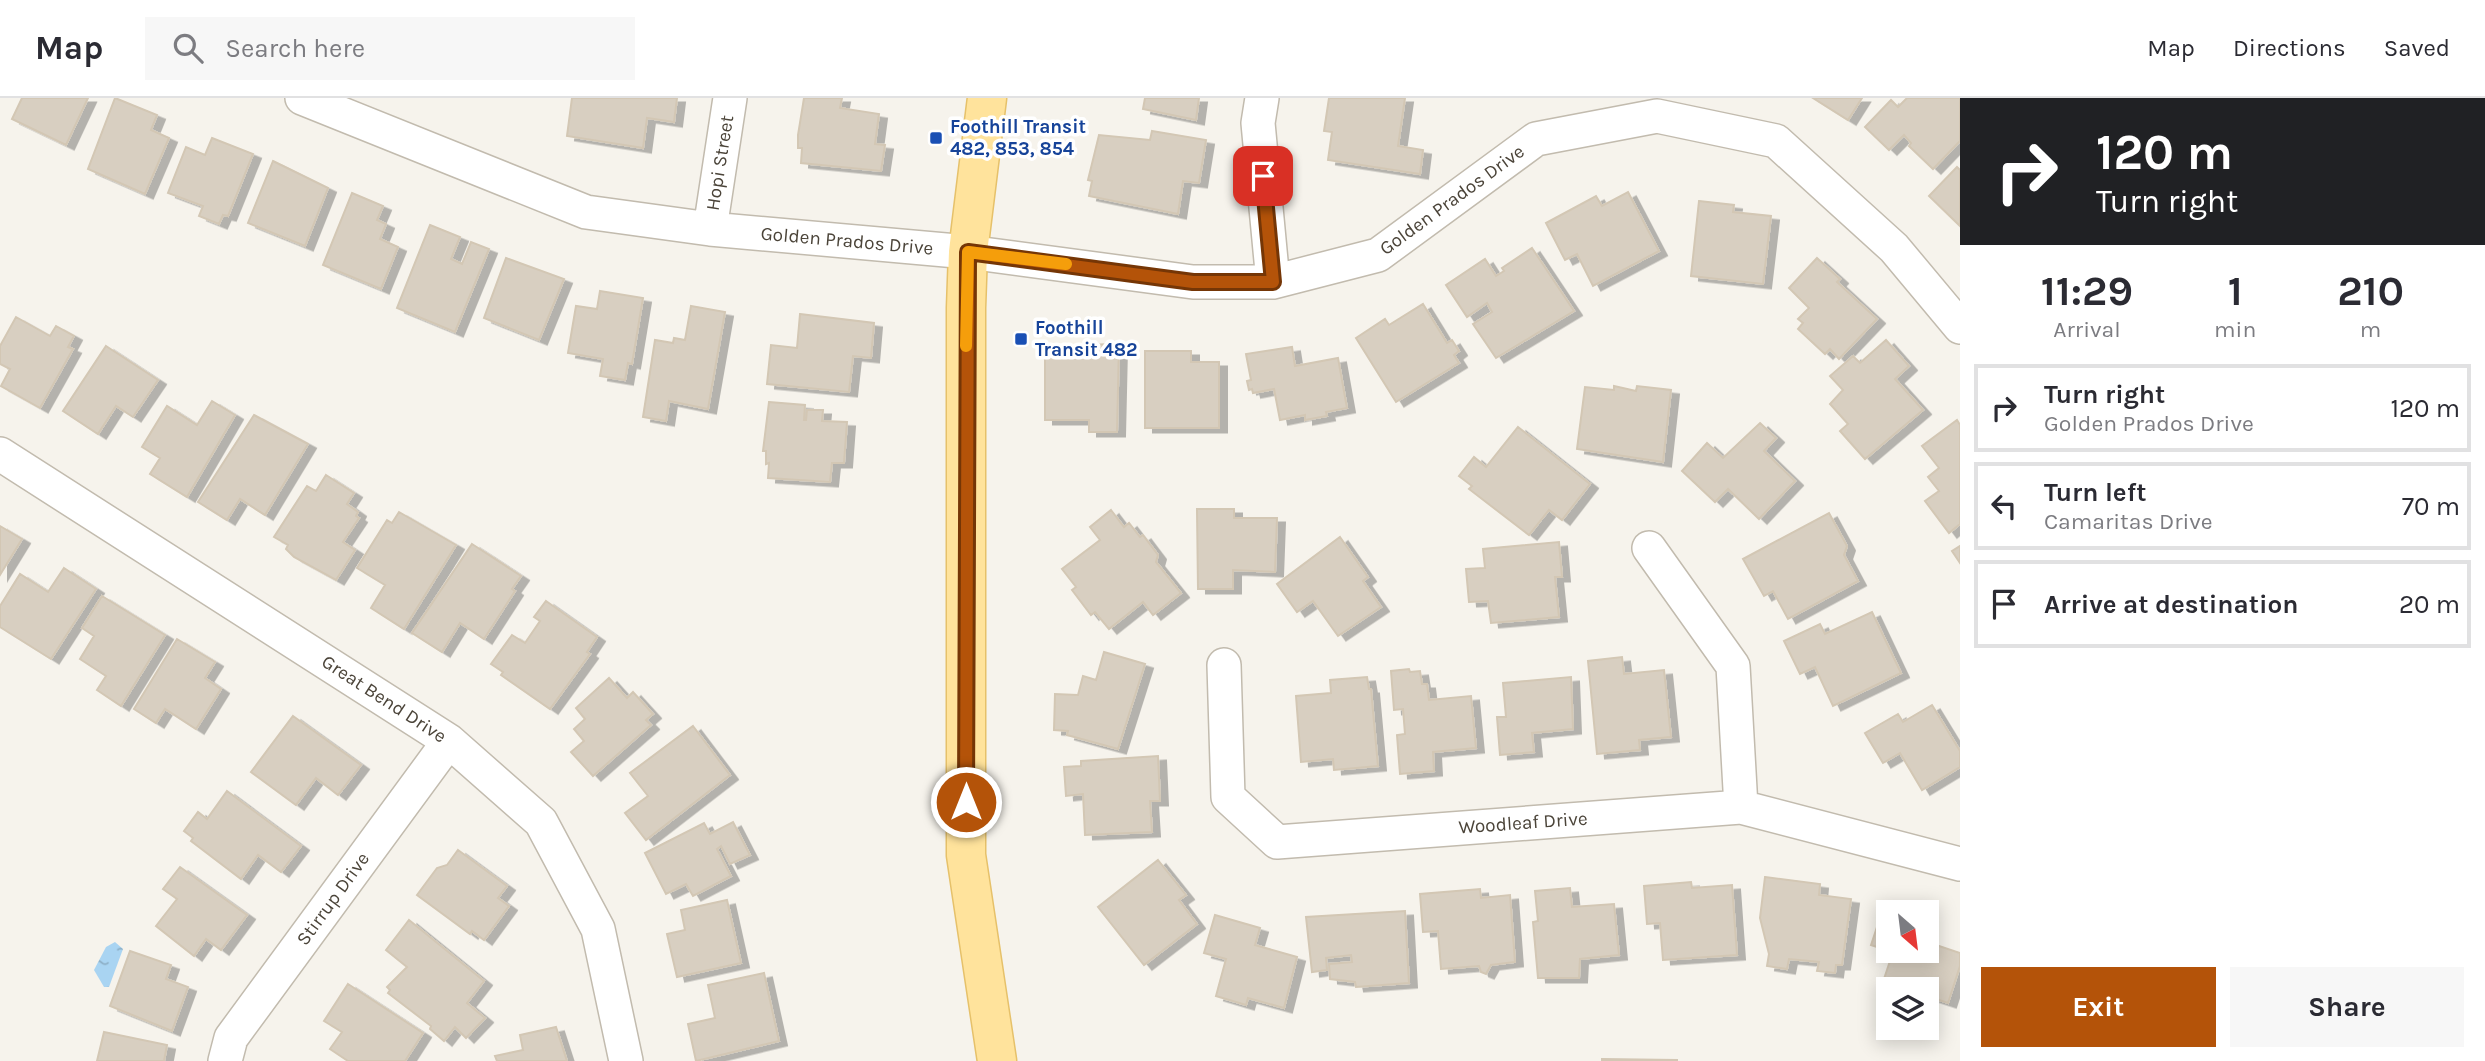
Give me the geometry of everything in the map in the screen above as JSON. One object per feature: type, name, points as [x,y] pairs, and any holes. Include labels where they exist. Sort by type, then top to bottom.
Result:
[{"type":"main road","points":[[987,98],[968,252],[966,855],[997,1061]]},
{"type":"street","name":"Golden Prados Drive","points":[[302,98],[586,212],[710,229],[968,252],[1193,282],[1273,282],[1378,255],[1536,139],[1657,116],[1776,141],[1894,248],[1960,327]]},
{"type":"street","name":"Hopi Street","points":[[710,229],[730,98]]},
{"type":"street","points":[[1262,98],[1258,123],[1273,282]]},
{"type":"street","name":"Great Bend Drive","points":[[0,454],[449,741],[541,821],[598,929],[626,1061]]},
{"type":"street","points":[[1649,548],[1733,666],[1741,807]]},
{"type":"street","name":"Woodleaf Drive","points":[[1224,665],[1228,797],[1277,842],[1741,807],[1960,864]]},
{"type":"street","name":"Stirrup Drive","points":[[225,1061],[231,1038],[449,741]]},
{"type":"water","points":[[115,942],[123,949],[109,987],[104,987],[94,970],[106,947]]},
{"type":"building","points":[[22,98],[88,98],[66,145],[12,119]]},
{"type":"building","points":[[115,98],[157,115],[151,130],[169,138],[145,194],[88,169]]},
{"type":"building","points":[[572,98],[677,98],[674,122],[647,118],[643,148],[567,136]]},
{"type":"building","points":[[804,98],[842,98],[840,108],[879,114],[875,144],[885,145],[881,171],[801,163],[802,148],[798,148],[798,135]]},
{"type":"building","points":[[1145,98],[1199,98],[1196,120],[1143,109]]},
{"type":"building","points":[[1329,98],[1405,98],[1398,146],[1423,150],[1420,174],[1328,160],[1332,132],[1324,131]]},
{"type":"building","points":[[1813,98],[1862,98],[1848,120]]},
{"type":"building","points":[[1907,98],[1960,98],[1960,141],[1933,169],[1909,146],[1911,143],[1904,135],[1889,150],[1865,127],[1891,100],[1898,107]]},
{"type":"building","points":[[1152,131],[1206,140],[1199,183],[1183,181],[1178,214],[1089,196],[1092,181],[1088,180],[1099,135],[1150,140]]},
{"type":"building","points":[[212,138],[253,154],[228,216],[223,215],[219,224],[199,216],[203,206],[168,193],[186,147],[205,155]]},
{"type":"building","points":[[273,161],[328,188],[305,246],[248,223]]},
{"type":"building","points":[[1957,167],[1960,170],[1960,226],[1929,196]]},
{"type":"building","points":[[1628,192],[1659,251],[1593,286],[1577,254],[1565,260],[1546,223],[1596,196],[1602,206]]},
{"type":"building","points":[[352,193],[383,206],[377,220],[386,224],[380,239],[398,247],[381,289],[323,265]]},
{"type":"building","points":[[1699,201],[1734,205],[1733,212],[1771,216],[1763,284],[1691,276]]},
{"type":"building","points":[[430,225],[460,237],[451,259],[462,264],[471,242],[489,249],[455,332],[397,308]]},
{"type":"building","points":[[1532,248],[1574,311],[1496,358],[1473,324],[1492,312],[1487,303],[1467,317],[1446,285],[1485,259],[1496,276],[1504,271],[1502,268]]},
{"type":"building","points":[[506,258],[564,279],[539,340],[484,318]]},
{"type":"building","points":[[1817,258],[1840,279],[1837,282],[1877,319],[1839,359],[1830,349],[1825,354],[1798,329],[1803,323],[1798,319],[1809,308],[1789,288]]},
{"type":"building","points":[[600,291],[643,298],[632,364],[628,363],[625,380],[600,376],[603,359],[568,353],[576,306],[597,309]]},
{"type":"building","points":[[1423,304],[1447,343],[1452,340],[1459,351],[1454,355],[1459,363],[1396,402],[1356,338],[1385,319],[1389,325]]},
{"type":"building","points":[[691,306],[725,312],[708,409],[669,401],[666,421],[643,417],[655,340],[673,343],[674,338],[685,340]]},
{"type":"building","points":[[800,314],[874,323],[871,358],[853,356],[849,392],[767,384],[771,345],[797,348]]},
{"type":"building","points":[[16,317],[50,336],[56,326],[74,336],[68,347],[73,349],[40,408],[1,386],[10,369],[0,364],[0,346]]},
{"type":"building","points":[[1886,340],[1909,366],[1895,379],[1923,410],[1865,459],[1840,431],[1848,424],[1830,404],[1843,390],[1830,376],[1853,356],[1860,363]]},
{"type":"building","points":[[1119,344],[1117,432],[1089,432],[1089,420],[1045,420],[1045,353],[1075,352],[1075,345]]},
{"type":"building","points":[[106,346],[158,380],[133,417],[116,406],[98,434],[63,411]]},
{"type":"building","points":[[1292,347],[1295,366],[1338,358],[1347,408],[1326,412],[1327,416],[1305,420],[1305,415],[1280,420],[1274,389],[1253,393],[1252,389],[1249,390],[1247,381],[1251,380],[1246,354]]},
{"type":"building","points":[[1145,351],[1191,351],[1191,362],[1219,362],[1219,428],[1145,428]]},
{"type":"building","points":[[1614,386],[1636,391],[1637,386],[1671,390],[1663,462],[1577,449],[1585,387],[1614,390]]},
{"type":"building","points":[[212,401],[235,415],[187,497],[150,474],[160,458],[142,447],[167,406],[197,425]]},
{"type":"building","points":[[769,402],[805,405],[804,420],[807,410],[823,410],[822,421],[847,422],[844,463],[832,463],[830,482],[768,478],[769,463],[766,464],[766,451],[763,451]]},
{"type":"building","points":[[254,415],[308,444],[265,515],[240,499],[227,520],[198,502]]},
{"type":"building","points":[[1957,420],[1960,425],[1960,524],[1949,533],[1925,501],[1939,491],[1928,477],[1939,468],[1922,446]]},
{"type":"building","points":[[1760,423],[1776,438],[1764,451],[1795,481],[1759,519],[1728,489],[1715,502],[1682,471],[1707,443],[1723,458]]},
{"type":"building","points":[[1518,427],[1590,484],[1562,520],[1549,510],[1529,535],[1469,489],[1472,486],[1459,476],[1474,457],[1486,467]]},
{"type":"building","points":[[326,475],[354,493],[347,504],[358,512],[356,516],[359,518],[343,542],[355,550],[336,580],[294,557],[286,549],[288,545],[274,537],[307,486],[316,491]]},
{"type":"building","points":[[1197,509],[1234,509],[1234,518],[1277,518],[1275,572],[1233,570],[1233,589],[1198,589]]},
{"type":"building","points":[[1111,510],[1124,527],[1129,523],[1140,537],[1143,535],[1158,555],[1156,562],[1181,593],[1153,615],[1143,602],[1109,629],[1095,612],[1091,615],[1072,590],[1076,587],[1062,569],[1100,540],[1090,527]]},
{"type":"building","points":[[399,512],[456,545],[404,629],[371,608],[385,585],[357,568],[387,520],[392,523]]},
{"type":"building","points":[[1829,513],[1847,546],[1844,555],[1858,581],[1788,619],[1773,591],[1764,596],[1743,559]]},
{"type":"building","points":[[0,526],[22,539],[0,575]]},
{"type":"building","points":[[1340,537],[1368,577],[1363,581],[1381,607],[1338,636],[1313,601],[1297,612],[1277,584]]},
{"type":"building","points":[[1559,542],[1562,577],[1555,577],[1559,617],[1491,623],[1488,601],[1469,602],[1466,569],[1485,568],[1483,549]]},
{"type":"building","points":[[472,544],[521,576],[512,589],[515,591],[484,639],[460,623],[442,652],[412,633]]},
{"type":"building","points":[[1960,546],[1960,563],[1952,551]]},
{"type":"building","points":[[64,568],[96,589],[51,659],[0,627],[0,606],[20,574],[48,592]]},
{"type":"building","points":[[102,596],[165,635],[121,706],[97,690],[106,676],[80,659],[94,636],[82,628]]},
{"type":"building","points":[[546,601],[597,637],[587,652],[590,654],[550,709],[501,675],[503,672],[491,664],[512,635],[525,643],[540,621],[534,617]]},
{"type":"building","points":[[1872,612],[1901,673],[1833,706],[1815,667],[1800,674],[1784,641],[1820,624],[1825,634]]},
{"type":"building","points":[[177,639],[215,662],[205,678],[221,689],[196,729],[165,709],[156,723],[134,709]]},
{"type":"building","points":[[1104,652],[1145,664],[1118,749],[1067,735],[1068,731],[1054,730],[1055,694],[1078,695],[1083,676],[1096,680]]},
{"type":"building","points":[[1622,657],[1624,674],[1664,670],[1671,737],[1639,740],[1640,750],[1597,754],[1588,661]]},
{"type":"building","points":[[1409,669],[1410,672],[1420,671],[1422,684],[1427,684],[1429,700],[1471,696],[1476,748],[1433,752],[1434,771],[1400,774],[1397,735],[1405,734],[1403,709],[1394,710],[1391,671]]},
{"type":"building","points":[[1367,677],[1371,689],[1378,766],[1334,770],[1333,759],[1301,762],[1296,696],[1331,693],[1330,680]]},
{"type":"building","points":[[1571,677],[1573,729],[1532,733],[1534,752],[1500,755],[1497,717],[1506,717],[1503,683]]},
{"type":"building","points":[[609,678],[627,698],[633,692],[653,714],[646,720],[651,725],[593,776],[571,752],[584,741],[574,729],[585,719],[576,708]]},
{"type":"building","points":[[1932,705],[1960,751],[1960,767],[1922,790],[1900,753],[1883,763],[1865,733],[1898,714],[1903,722]]},
{"type":"building","points":[[293,716],[361,765],[338,795],[316,778],[296,805],[251,772]]},
{"type":"building","points":[[693,726],[730,775],[646,840],[625,813],[648,796],[630,773]]},
{"type":"building","points":[[1158,756],[1160,801],[1150,801],[1152,832],[1085,835],[1083,794],[1066,796],[1064,767],[1081,766],[1081,761]]},
{"type":"building","points":[[227,791],[301,846],[281,872],[258,855],[241,879],[191,841],[193,838],[184,831],[198,812],[207,819]]},
{"type":"building","points":[[733,822],[750,855],[730,864],[721,846],[717,849],[731,876],[693,896],[686,884],[666,894],[645,853],[704,823],[710,834]]},
{"type":"building","points":[[458,850],[507,886],[498,898],[509,906],[484,940],[472,931],[470,934],[417,895],[437,868],[447,865]]},
{"type":"building","points":[[1158,860],[1186,895],[1179,900],[1197,924],[1144,965],[1098,907]]},
{"type":"building","points":[[180,867],[247,915],[221,950],[206,939],[194,956],[156,926],[177,899],[163,889]]},
{"type":"building","points":[[1765,877],[1820,884],[1819,895],[1851,899],[1842,965],[1836,965],[1835,973],[1817,971],[1819,962],[1789,959],[1787,969],[1767,966],[1769,954],[1760,918]]},
{"type":"building","points":[[1691,882],[1692,888],[1732,885],[1737,955],[1663,960],[1660,923],[1647,924],[1644,886]]},
{"type":"building","points":[[1570,888],[1572,907],[1614,904],[1619,955],[1580,959],[1579,978],[1538,978],[1533,922],[1538,921],[1535,891]]},
{"type":"building","points":[[1480,889],[1481,898],[1510,895],[1515,962],[1491,965],[1486,974],[1481,972],[1479,966],[1441,969],[1438,931],[1423,932],[1420,894]]},
{"type":"building","points":[[727,900],[741,963],[677,977],[667,934],[685,930],[681,910]]},
{"type":"building","points":[[1405,911],[1409,983],[1356,987],[1355,982],[1330,979],[1329,964],[1352,962],[1351,955],[1326,958],[1327,970],[1312,972],[1306,917]]},
{"type":"building","points":[[1215,915],[1260,928],[1255,945],[1297,957],[1284,1008],[1248,998],[1246,1005],[1216,996],[1226,959],[1204,953]]},
{"type":"building","points":[[409,920],[484,981],[467,1003],[485,1018],[466,1038],[455,1027],[444,1041],[430,1029],[431,1026],[388,993],[390,990],[387,987],[407,967],[386,950]]},
{"type":"building","points":[[1876,930],[1876,947],[1871,945]]},
{"type":"building","points":[[1939,946],[1960,953],[1960,966],[1948,1003],[1939,1000],[1939,977],[1885,977],[1889,963],[1939,963]]},
{"type":"building","points":[[130,951],[171,965],[166,979],[188,987],[172,1031],[110,1006]]},
{"type":"building","points":[[764,973],[779,1041],[696,1061],[688,1024],[715,1018],[708,985]]},
{"type":"building","points":[[348,984],[423,1033],[405,1061],[348,1061],[330,1049],[342,1032],[324,1021]]},
{"type":"building","points":[[556,1027],[567,1061],[497,1061],[495,1056],[523,1050],[520,1035]]},
{"type":"building","points":[[104,1032],[167,1045],[164,1061],[97,1061]]},
{"type":"building","points":[[1677,1060],[1677,1061],[1602,1061]]},
{"type":"slow traffic","points":[[966,346],[968,252],[1066,264]]},
{"type":"place","name":"Foothill Transit 482, 853, 854","points":[[936,138]]},
{"type":"place","name":"Foothill Transit 482","points":[[1021,339]]},
{"type":"route","points":[[966,802],[968,252],[1193,282],[1273,282],[1263,176]]}]
